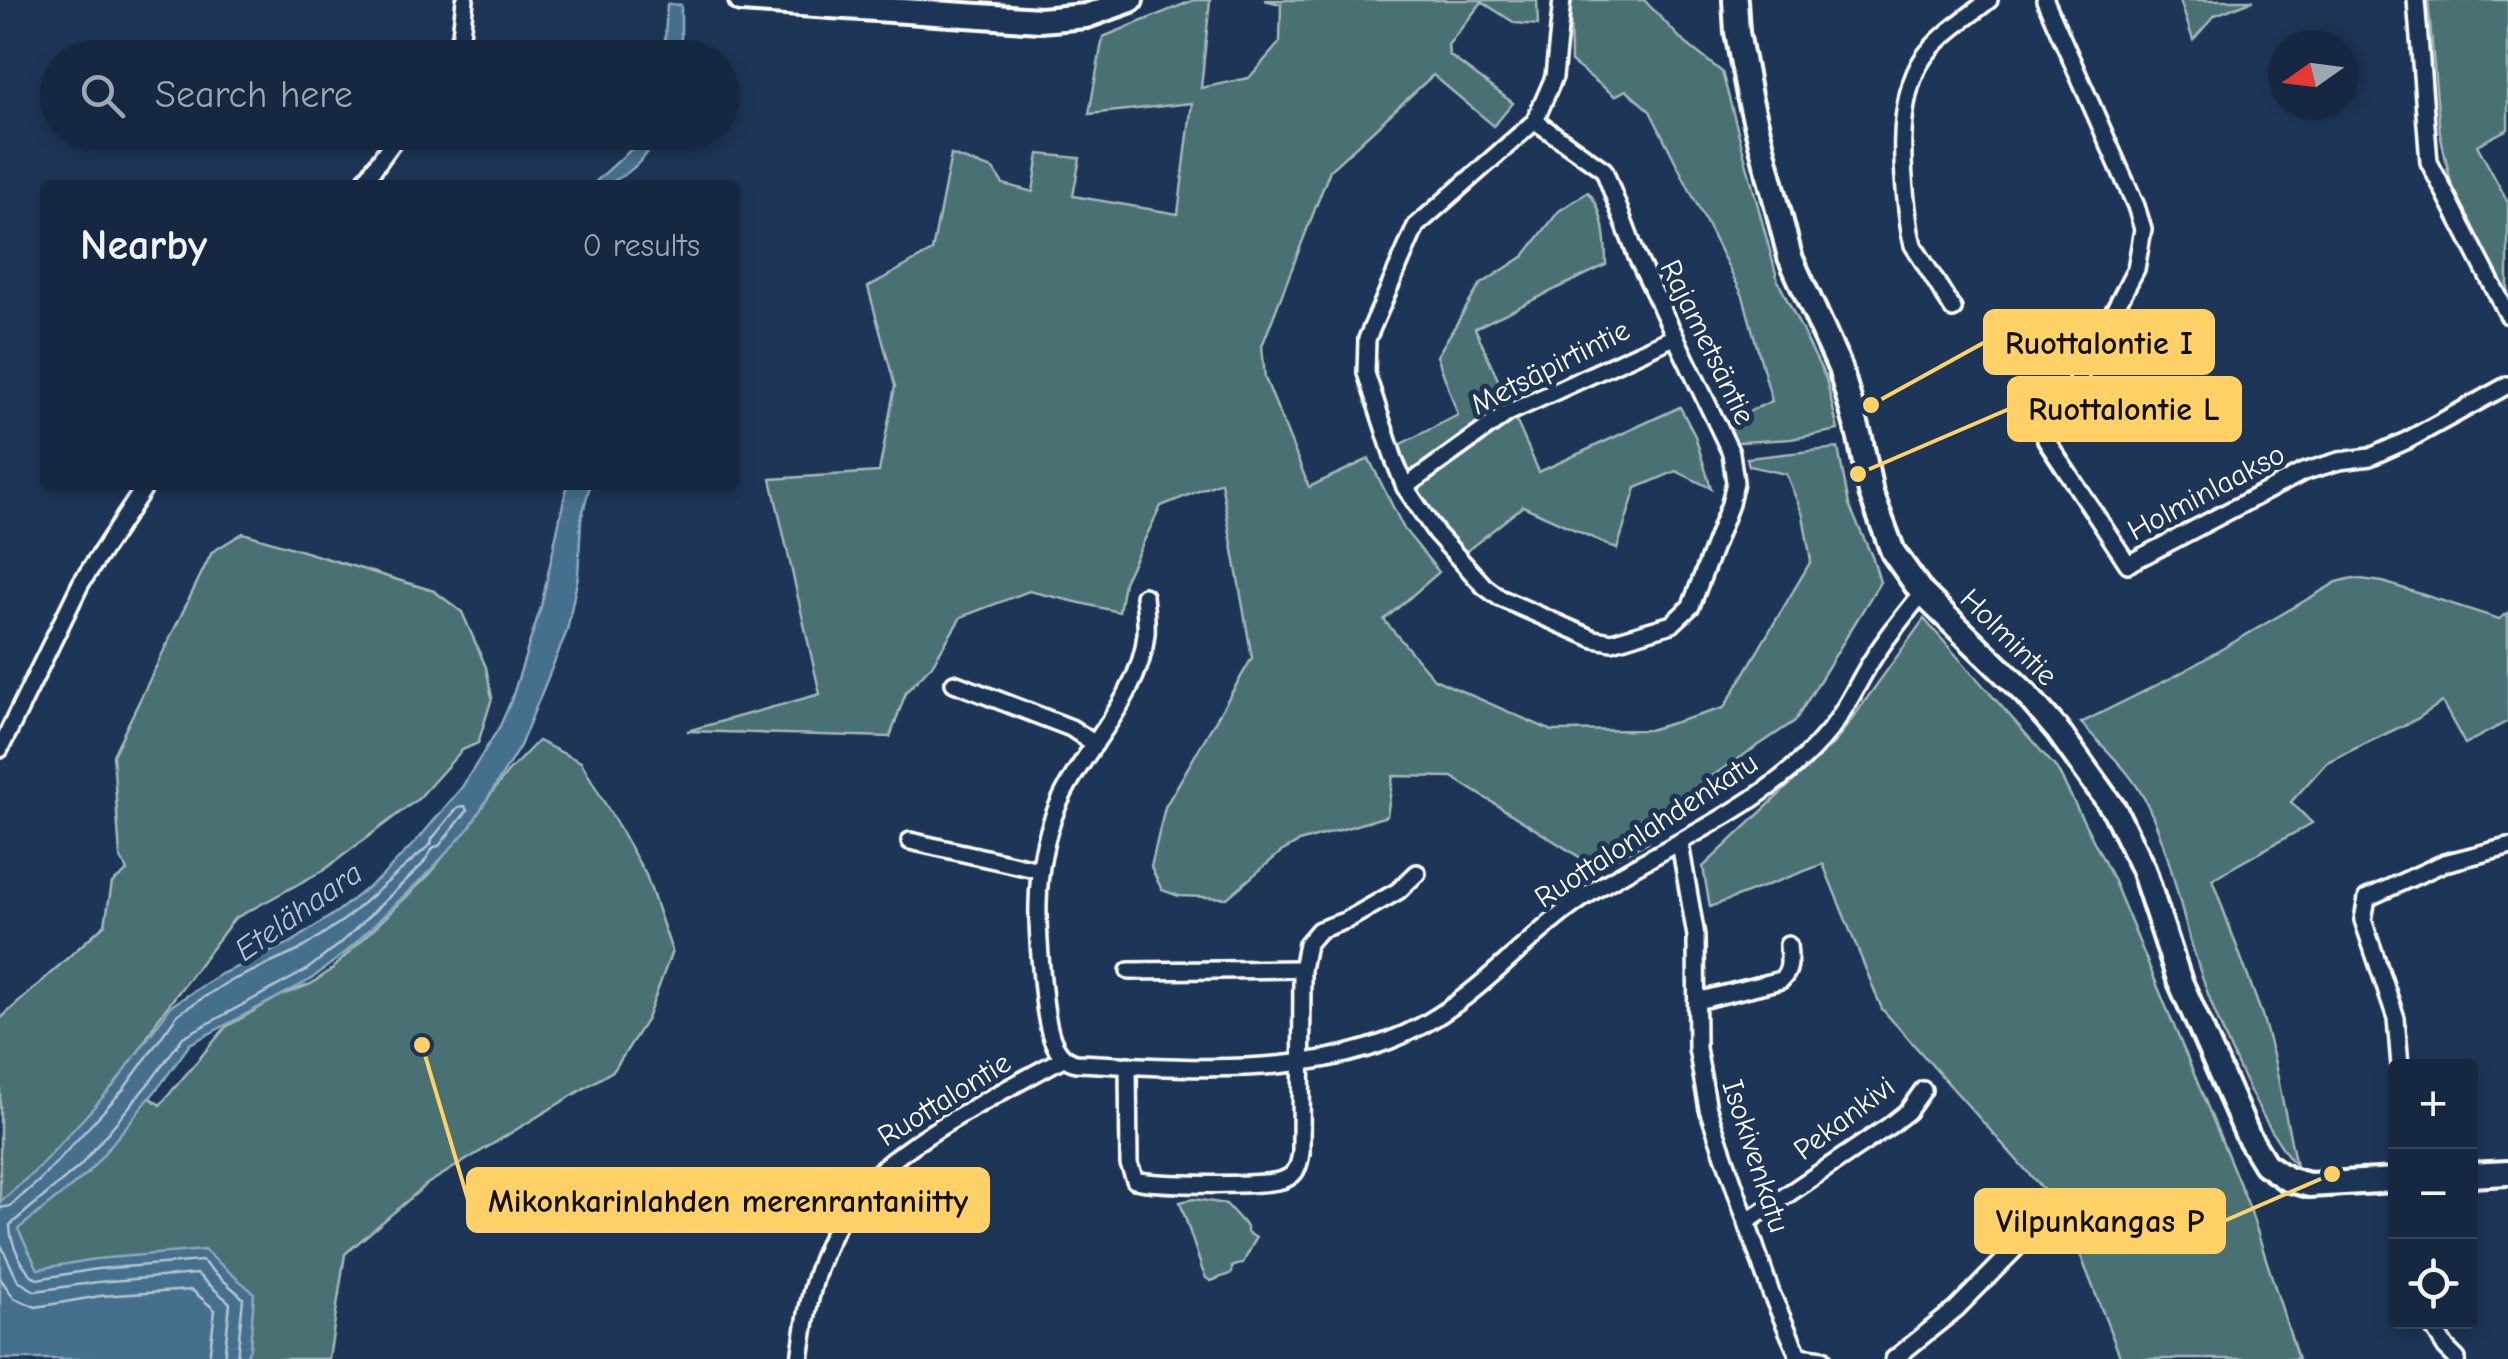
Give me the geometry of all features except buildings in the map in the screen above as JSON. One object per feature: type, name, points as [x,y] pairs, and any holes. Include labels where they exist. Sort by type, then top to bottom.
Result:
[{"type":"street","points":[[459,40],[465,0]]},
{"type":"street","points":[[741,0],[1040,20],[1086,16],[1131,0]]},
{"type":"street","name":"Rajametsäntie","points":[[1535,121],[1604,170],[1637,257],[1731,453],[1735,482],[1730,504],[1691,606],[1678,621],[1620,640],[1602,641],[1500,598],[1463,565],[1404,487],[1366,373],[1368,339],[1416,226],[1535,121],[1554,77],[1562,0]]},
{"type":"street","name":"Holmintie","points":[[1736,0],[1737,32],[1749,96],[1790,257],[1840,368],[1893,552],[1922,592],[2058,731],[2115,811],[2143,869],[2185,994],[2248,1136],[2265,1164],[2286,1179],[2309,1184],[2388,1180]]},
{"type":"street","points":[[1953,309],[1910,232],[1904,124],[1921,61],[1989,0]]},
{"type":"street","name":"Holminlaakso","points":[[2045,0],[2143,230],[2136,269],[2046,440],[2128,564],[2303,472],[2370,456],[2408,440],[2508,384]]},
{"type":"street","points":[[2416,0],[2429,162],[2508,315]]},
{"type":"street","points":[[366,180],[387,150]]},
{"type":"street","name":"Metsäpirtintie","points":[[1404,487],[1508,413],[1674,336]]},
{"type":"street","points":[[0,749],[81,583],[143,490]]},
{"type":"street","name":"Ruottalonlahdenkatu","points":[[1063,1058],[1128,1065],[1300,1063],[1376,1046],[1422,1026],[1462,999],[1531,938],[1591,893],[1750,800],[1808,754],[1836,721],[1872,660],[1922,592]]},
{"type":"street","points":[[1063,1058],[1052,1040],[1046,1014],[1038,940],[1040,870],[1057,807],[1116,713],[1141,660],[1146,634],[1144,596]]},
{"type":"street","points":[[954,683],[1071,728],[1094,744]]},
{"type":"street","points":[[910,841],[1040,870]]},
{"type":"street","name":"Isokivenkatu","points":[[1680,844],[1696,936],[1697,1048],[1708,1109],[1770,1293],[1800,1358]]},
{"type":"street","points":[[2399,1059],[2396,1018],[2364,920],[2367,898],[2444,863],[2508,847]]},
{"type":"street","points":[[1128,1065],[1132,1177],[1141,1182],[1264,1182],[1288,1178],[1298,1166],[1302,969],[1307,944],[1319,930],[1347,920],[1398,891],[1417,874]]},
{"type":"street","points":[[1698,1002],[1781,980],[1790,964],[1788,945]]},
{"type":"street","points":[[1129,971],[1302,969]]},
{"type":"street","name":"Ruottalontie","points":[[800,1359],[820,1262],[848,1206],[866,1184],[933,1133],[1063,1058]]},
{"type":"street","name":"Pekankivi","points":[[1748,1221],[1889,1126],[1923,1090]]},
{"type":"street","points":[[2478,1175],[2508,1173]]},
{"type":"street","points":[[1894,1359],[1956,1310],[2020,1244],[2038,1235]]},
{"type":"street","points":[[2434,1329],[2457,1359]]},
{"type":"street","points":[[1800,1358],[1823,1359]]},
{"type":"green space","points":[[1194,0],[1210,0],[1201,88],[1249,78],[1280,42],[1281,4],[1264,0],[1537,0],[1538,25],[1515,23],[1482,2],[1448,45],[1449,55],[1513,103],[1494,126],[1433,75],[1330,170],[1262,346],[1265,378],[1309,487],[1369,459],[1404,529],[1439,572],[1384,620],[1434,679],[1552,731],[1649,730],[1724,708],[1811,561],[1803,515],[1786,474],[1749,466],[1747,458],[1838,448],[1849,505],[1880,582],[1795,721],[1652,816],[1648,842],[1597,868],[1452,777],[1393,776],[1387,816],[1299,842],[1281,852],[1227,898],[1179,896],[1162,890],[1151,867],[1165,807],[1252,658],[1221,482],[1161,506],[1124,582],[1119,612],[1029,591],[961,617],[932,665],[906,692],[890,737],[687,731],[820,694],[771,479],[879,472],[895,386],[868,287],[932,251],[951,155],[993,169],[1003,184],[1033,192],[1039,154],[1080,158],[1073,196],[1178,214],[1192,103],[1089,114],[1103,37]]},
{"type":"green space","points":[[1570,0],[1644,0],[1683,41],[1722,72],[1778,281],[1826,379],[1838,430],[1791,439],[1725,443],[1717,426],[1772,401],[1743,296],[1650,111],[1626,90],[1615,96],[1571,62]]},
{"type":"green space","points":[[2180,0],[2254,0],[2215,15],[2193,40]]},
{"type":"green space","points":[[2428,0],[2508,0],[2508,129],[2477,145],[2508,202],[2508,293],[2453,192],[2440,133]]},
{"type":"green space","points":[[1588,192],[1601,216],[1606,265],[1475,328],[1539,472],[1680,407],[1695,436],[1711,488],[1676,471],[1636,488],[1617,549],[1523,506],[1463,554],[1419,495],[1399,445],[1458,415],[1437,356],[1480,285],[1524,256],[1559,211]]},
{"type":"green space","points":[[243,533],[434,591],[462,612],[486,667],[492,698],[478,743],[462,750],[419,798],[324,870],[234,919],[158,1019],[123,1078],[160,1105],[226,1027],[331,970],[430,874],[507,773],[538,741],[581,762],[646,875],[672,951],[647,1019],[614,1070],[427,1184],[345,1254],[329,1359],[153,1359],[0,1259],[0,1019],[105,924],[112,883],[127,871],[120,856],[113,755],[212,552]]},
{"type":"green space","points":[[2353,578],[2383,582],[2499,619],[2508,613],[2508,721],[2465,744],[2442,702],[2417,719],[2327,762],[2291,802],[2312,823],[2212,879],[2262,1015],[2296,1166],[2266,1121],[2224,1034],[2148,806],[2126,771],[2081,723],[2179,674],[2337,582]]},
{"type":"green space","points":[[1924,619],[2057,769],[2113,879],[2250,1209],[2298,1359],[2121,1359],[2064,1213],[1882,1009],[1823,864],[1710,907],[1703,867],[1837,740]]},
{"type":"green space","points":[[1194,1199],[1226,1204],[1256,1238],[1243,1263],[1232,1267],[1232,1273],[1211,1281],[1202,1269],[1180,1202]]},
{"type":"water","points":[[667,4],[681,5],[681,40],[665,40]]},
{"type":"water","points":[[630,150],[650,150],[624,175],[614,180],[597,180]]},
{"type":"water","points":[[566,490],[589,490],[581,520],[578,576],[567,631],[520,746],[470,827],[346,952],[310,980],[190,1044],[87,1174],[18,1229],[38,1269],[95,1259],[204,1250],[254,1293],[250,1348],[245,1359],[0,1359],[0,1202],[34,1172],[115,1084],[171,1006],[221,974],[292,942],[338,911],[382,876],[421,836],[462,787],[500,726],[541,607]]},
{"type":"place","name":"Ruottalontie I","points":[[1871,405]]},
{"type":"place","name":"Ruottalontie L","points":[[1858,474]]},
{"type":"place","name":"Mikonkarinlahden merenrantaniitty","points":[[422,1045]]},
{"type":"place","name":"Vilpunkangas P","points":[[2332,1174]]},
{"type":"water label","name":"Etelähaara","points":[[298,911]]}]
